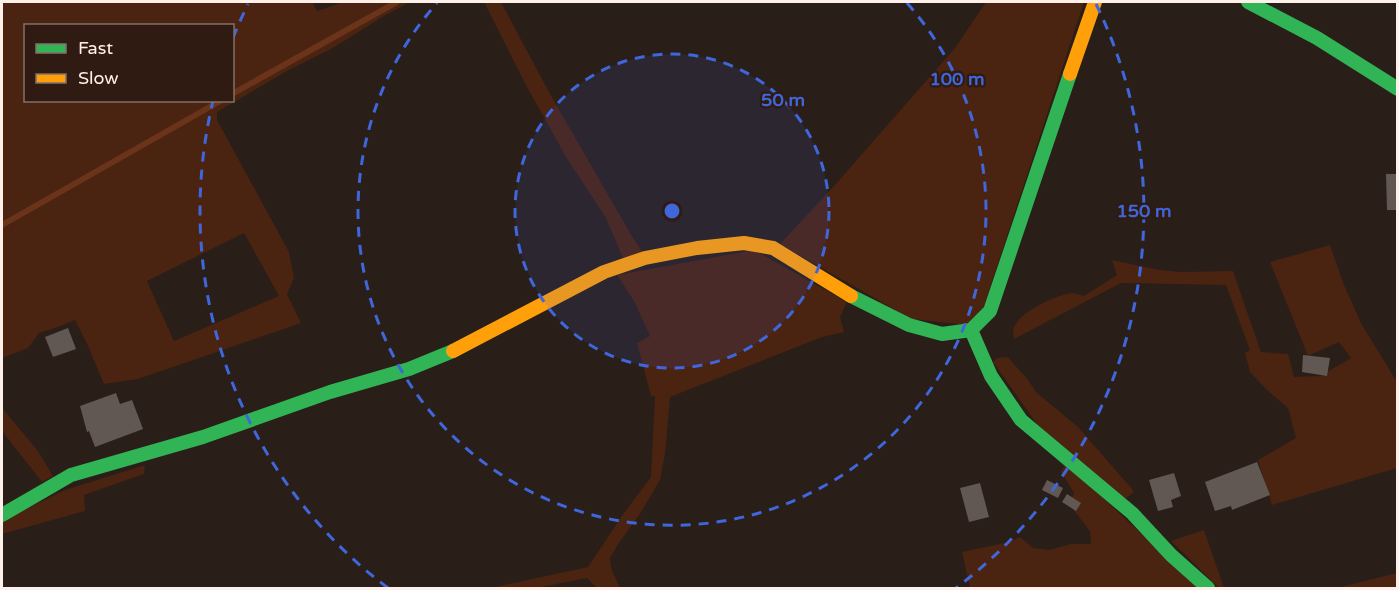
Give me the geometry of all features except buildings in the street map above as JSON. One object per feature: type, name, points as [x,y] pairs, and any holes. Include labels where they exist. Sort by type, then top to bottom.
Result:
[{"type":"street","points":[[2,515],[71,475],[203,437],[330,392],[409,369],[463,347],[604,272],[645,258],[697,248],[744,243],[773,248],[852,297],[909,326],[942,334],[971,330],[990,311],[1095,2]]},
{"type":"street","points":[[1248,2],[1317,38],[1398,89]]},
{"type":"street","points":[[971,330],[991,376],[1021,420],[1132,513],[1171,555],[1208,588]]},
{"type":"shaded area","points":[[2,2],[319,2],[313,4],[317,11],[343,2],[410,2],[333,48],[287,71],[217,112],[217,120],[289,252],[294,278],[287,294],[301,323],[138,379],[104,384],[75,320],[39,333],[28,348],[2,358]],"holes":[[[244,233],[279,296],[174,341],[147,281]]]},
{"type":"shaded area","points":[[484,2],[501,2],[550,94],[643,253],[623,258],[606,218],[566,157]]},
{"type":"shaded area","points":[[986,2],[1084,2],[982,312],[967,325],[911,319],[780,244],[955,48]]},
{"type":"shaded area","points":[[1330,245],[1361,323],[1397,382],[1397,468],[1272,505],[1258,460],[1296,438],[1288,408],[1250,372],[1245,353],[1250,350],[1226,285],[1121,283],[1014,339],[1013,330],[1016,324],[1035,307],[1068,293],[1084,296],[1117,275],[1112,260],[1180,272],[1233,271],[1261,352],[1288,354],[1294,377],[1320,376],[1351,358],[1339,342],[1308,356],[1270,262]]},
{"type":"shaded area","points":[[754,250],[847,302],[840,317],[844,332],[822,337],[670,397],[665,454],[660,480],[610,558],[611,568],[620,588],[597,588],[587,578],[536,588],[490,588],[588,567],[651,477],[655,396],[651,396],[637,343],[650,336],[634,301],[617,275]]},
{"type":"shaded area","points":[[1008,357],[1036,392],[1078,427],[1133,490],[1133,493],[1125,499],[1044,434],[993,362],[997,358]]},
{"type":"shaded area","points":[[2,408],[38,451],[53,476],[42,482],[2,431]]},
{"type":"shaded area","points":[[1066,463],[1199,588],[970,588],[962,552],[1009,542],[1020,537],[1033,548],[1050,550],[1071,544],[1091,544],[1090,531],[1069,504],[1074,493],[1061,472]]},
{"type":"shaded area","points":[[145,465],[144,474],[84,495],[85,511],[2,534],[2,521],[65,490]]},
{"type":"shaded area","points":[[1204,530],[1224,588],[1219,588],[1171,541]]},
{"type":"shaded area","points":[[1397,573],[1397,588],[1337,588]]},
{"type":"waterway","points":[[234,93],[397,2]]},
{"type":"waterway","points":[[2,225],[218,102]]},
{"type":"traffic: fast","points":[[1248,2],[1317,38],[1398,89]]},
{"type":"traffic: fast","points":[[851,296],[909,325],[942,334],[971,330],[990,311],[1070,74]]},
{"type":"traffic: fast","points":[[971,330],[991,376],[1021,420],[1132,513],[1171,555],[1208,588]]},
{"type":"traffic: fast","points":[[2,515],[71,475],[203,437],[330,392],[409,369],[453,351]]},
{"type":"traffic: slow","points":[[1070,74],[1095,2]]},
{"type":"traffic: slow","points":[[453,351],[604,272],[645,258],[697,248],[744,243],[773,248],[851,296]]}]
